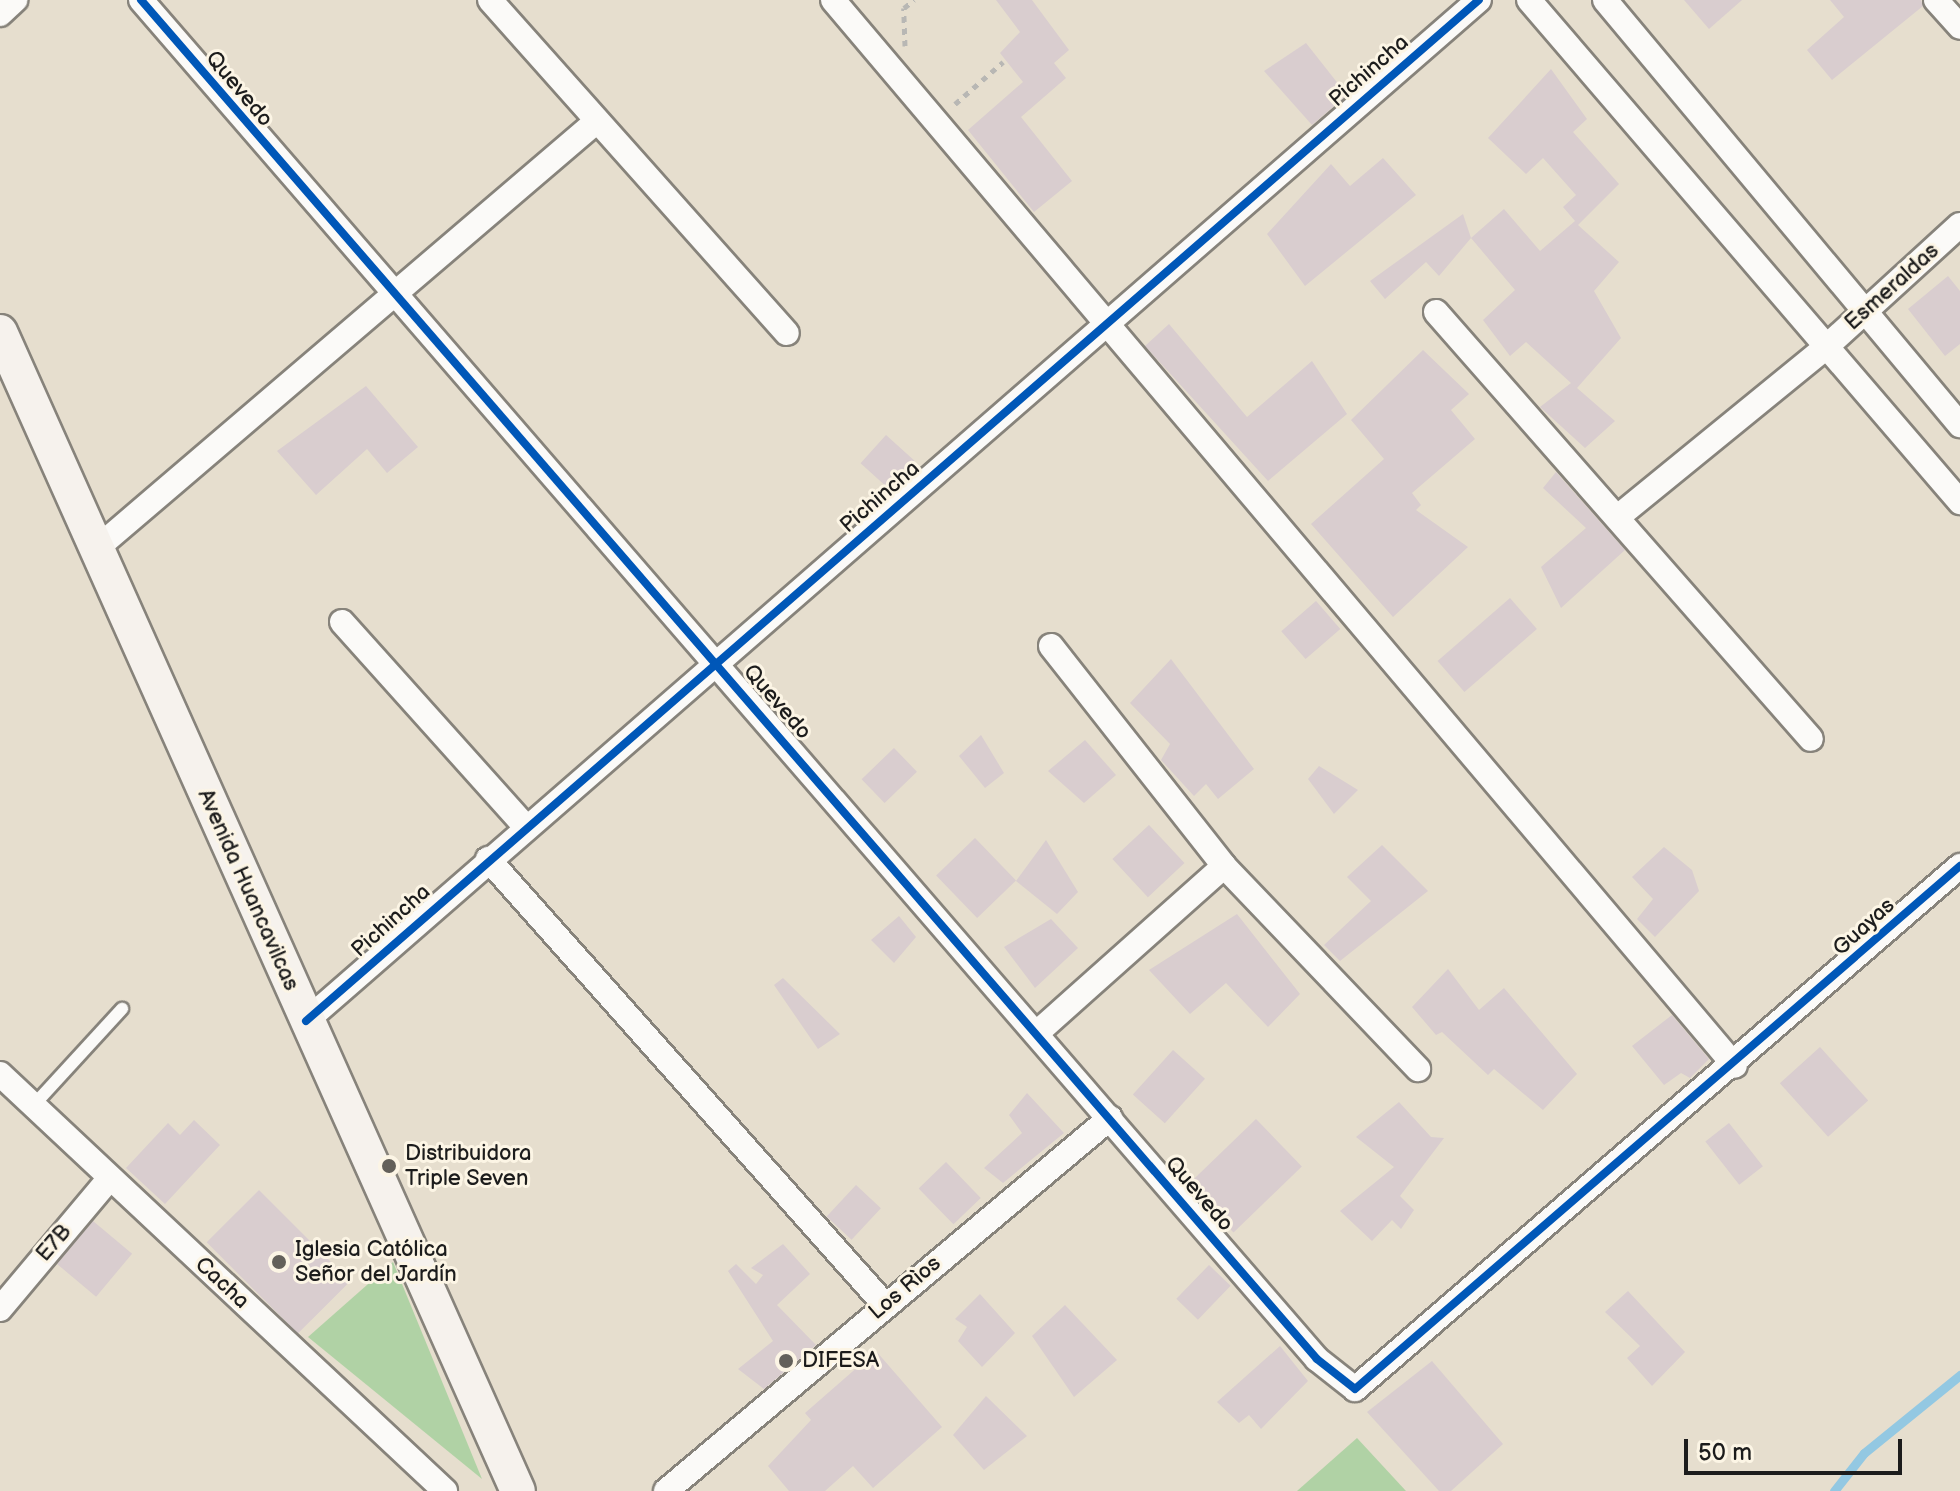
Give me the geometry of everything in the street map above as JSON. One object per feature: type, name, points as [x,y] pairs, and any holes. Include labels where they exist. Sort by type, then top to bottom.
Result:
[{"type":"street","points":[[0,14],[15,0]]},
{"type":"street","name":"Quevedo","points":[[141,0],[389,294],[719,663],[1039,1031],[1317,1359],[1355,1389]]},
{"type":"street","points":[[490,0],[787,333]]},
{"type":"street","points":[[833,0],[1107,320],[1735,1066]]},
{"type":"street","name":"Pichincha","points":[[306,1021],[488,859],[719,663],[1107,320],[1479,0]]},
{"type":"street","points":[[1529,0],[1824,349],[1960,502]]},
{"type":"street","points":[[1605,0],[1960,425]]},
{"type":"street","points":[[1936,0],[1960,27]]},
{"type":"street","points":[[96,549],[389,294],[597,121]]},
{"type":"street","name":"Esmeraldas","points":[[1619,516],[1824,349],[1958,227]]},
{"type":"street","points":[[1436,312],[1619,516],[1811,739]]},
{"type":"street","name":"Avenida Huancavilcas","points":[[2,345],[518,1491]]},
{"type":"street","points":[[342,622],[526,827]]},
{"type":"street","points":[[1051,646],[1224,866],[1418,1069]]},
{"type":"street","points":[[488,859],[884,1304]]},
{"type":"street","points":[[1039,1031],[1224,866]]},
{"type":"street","name":"Guayas","points":[[1355,1389],[1735,1066],[1960,866]]},
{"type":"street","name":"Cacha","points":[[0,1074],[445,1491]]},
{"type":"street","name":"Los Rìos","points":[[666,1491],[884,1304],[1110,1118]]},
{"type":"street","name":"E7B","points":[[0,1309],[110,1178]]},
{"type":"lane","points":[[33,1106],[122,1009]]},
{"type":"path","points":[[887,63],[908,43],[904,8],[914,0]]},
{"type":"path","points":[[936,120],[1003,62]]},
{"type":"green space","points":[[393,1262],[482,1479],[308,1337]]},
{"type":"green space","points":[[1357,1438],[1406,1491],[1297,1491]]},
{"type":"building","points":[[996,0],[1032,0],[1069,50],[1054,63],[1066,78],[1021,117],[1072,181],[1034,212],[968,130],[1023,82],[1000,53],[1020,32]]},
{"type":"building","points":[[1684,0],[1742,0],[1709,29]]},
{"type":"building","points":[[1830,0],[1921,0],[1923,6],[1832,80],[1807,50],[1844,17]]},
{"type":"building","points":[[1306,43],[1347,95],[1312,125],[1264,71]]},
{"type":"building","points":[[1551,69],[1587,119],[1573,132],[1619,184],[1578,225],[1619,262],[1594,291],[1621,338],[1577,388],[1615,421],[1585,448],[1540,407],[1571,383],[1526,342],[1510,356],[1483,320],[1515,290],[1471,238],[1504,209],[1540,251],[1575,221],[1563,207],[1576,195],[1543,158],[1526,174],[1488,138]]},
{"type":"building","points":[[1383,158],[1416,195],[1305,286],[1267,234],[1331,164],[1350,186]]},
{"type":"building","points":[[1463,214],[1471,238],[1439,276],[1426,262],[1385,299],[1370,281]]},
{"type":"building","points":[[1948,276],[1960,291],[1960,344],[1945,356],[1908,309]]},
{"type":"building","points":[[1169,324],[1247,417],[1312,361],[1347,414],[1268,481],[1145,346]]},
{"type":"building","points":[[1423,350],[1469,394],[1451,410],[1475,439],[1412,493],[1421,505],[1416,510],[1468,547],[1393,617],[1311,524],[1384,459],[1351,420]]},
{"type":"building","points":[[366,386],[418,447],[387,473],[367,449],[316,495],[277,451]]},
{"type":"building","points":[[886,435],[914,460],[889,489],[861,463]]},
{"type":"building","points":[[1556,472],[1625,550],[1561,608],[1541,567],[1586,528],[1543,488]]},
{"type":"building","points":[[1510,598],[1537,629],[1464,692],[1438,661]]},
{"type":"building","points":[[1316,601],[1340,629],[1306,659],[1281,631]]},
{"type":"building","points":[[1171,659],[1254,769],[1218,799],[1206,784],[1194,796],[1161,760],[1170,744],[1130,703]]},
{"type":"building","points":[[981,735],[1004,773],[985,788],[959,756]]},
{"type":"building","points":[[1085,740],[1116,775],[1084,803],[1048,771]]},
{"type":"building","points":[[894,748],[917,772],[885,803],[862,779]]},
{"type":"building","points":[[1319,766],[1358,790],[1334,814],[1308,779]]},
{"type":"building","points":[[1149,825],[1184,863],[1148,897],[1112,859]]},
{"type":"building","points":[[975,838],[1016,880],[977,918],[936,876]]},
{"type":"building","points":[[1046,840],[1078,892],[1057,914],[1016,881]]},
{"type":"building","points":[[1382,845],[1428,891],[1340,961],[1324,945],[1371,901],[1347,877]]},
{"type":"building","points":[[1664,847],[1692,870],[1699,891],[1655,937],[1637,919],[1653,899],[1632,877]]},
{"type":"building","points":[[1237,914],[1300,994],[1268,1027],[1226,983],[1190,1014],[1149,970]]},
{"type":"building","points":[[899,916],[916,937],[894,963],[871,940]]},
{"type":"building","points":[[1051,919],[1078,948],[1035,988],[1004,947]]},
{"type":"building","points":[[1448,969],[1479,1010],[1504,988],[1577,1074],[1543,1110],[1494,1069],[1488,1075],[1442,1032],[1436,1035],[1412,1007]]},
{"type":"building","points":[[783,978],[840,1034],[818,1049],[774,985]]},
{"type":"building","points":[[1672,1015],[1709,1059],[1690,1078],[1681,1073],[1664,1085],[1632,1046]]},
{"type":"building","points":[[1820,1047],[1868,1101],[1828,1137],[1780,1083]]},
{"type":"building","points":[[1173,1050],[1205,1079],[1165,1123],[1133,1095]]},
{"type":"building","points":[[1027,1093],[1064,1133],[1003,1183],[984,1168],[1022,1133],[1009,1115]]},
{"type":"building","points":[[1399,1102],[1431,1137],[1444,1138],[1400,1196],[1414,1210],[1401,1229],[1392,1220],[1372,1241],[1340,1211],[1394,1167],[1356,1137]]},
{"type":"building","points":[[1256,1119],[1302,1166],[1234,1232],[1188,1185]]},
{"type":"building","points":[[194,1120],[220,1145],[165,1204],[126,1168],[168,1123],[180,1135]]},
{"type":"building","points":[[1729,1123],[1763,1166],[1739,1185],[1705,1141]]},
{"type":"building","points":[[946,1162],[981,1198],[953,1224],[919,1188]]},
{"type":"building","points":[[856,1185],[881,1208],[852,1240],[827,1216]]},
{"type":"building","name":"Iglesia Católica Señor del Jardín","points":[[259,1190],[350,1281],[298,1334],[207,1242]]},
{"type":"building","points":[[93,1221],[132,1254],[96,1297],[57,1264]]},
{"type":"building","points":[[783,1244],[810,1274],[777,1305],[816,1345],[764,1389],[738,1369],[773,1341],[728,1271],[736,1264],[756,1284],[763,1275],[751,1268]]},
{"type":"building","points":[[1209,1265],[1231,1286],[1198,1320],[1176,1299]]},
{"type":"building","points":[[1628,1291],[1685,1352],[1652,1386],[1627,1358],[1640,1346],[1605,1312]]},
{"type":"building","points":[[980,1294],[1015,1333],[982,1367],[958,1341],[967,1327],[955,1319]]},
{"type":"building","points":[[1065,1305],[1117,1360],[1074,1397],[1032,1336]]},
{"type":"building","points":[[1280,1346],[1308,1381],[1261,1429],[1249,1415],[1239,1423],[1217,1402]]},
{"type":"building","points":[[876,1351],[942,1427],[873,1488],[853,1466],[825,1491],[789,1491],[768,1466],[811,1420],[805,1413]]},
{"type":"building","points":[[1432,1361],[1503,1444],[1451,1491],[1439,1491],[1367,1412]]},
{"type":"building","points":[[986,1396],[1027,1436],[984,1470],[953,1435]]},
{"type":"waterway","points":[[1834,1491],[1864,1453],[1960,1375]]},
{"type":"cycle path","points":[[141,0],[1317,1359],[1355,1389],[1960,866]]},
{"type":"cycle path","points":[[306,1021],[1479,0]]},
{"type":"place","name":"Distribuidora Triple Seven","points":[[389,1166]]},
{"type":"place","name":"Iglesia Católica Señor del Jardín","points":[[279,1262]]},
{"type":"place","name":"DIFESA","points":[[786,1361]]}]
